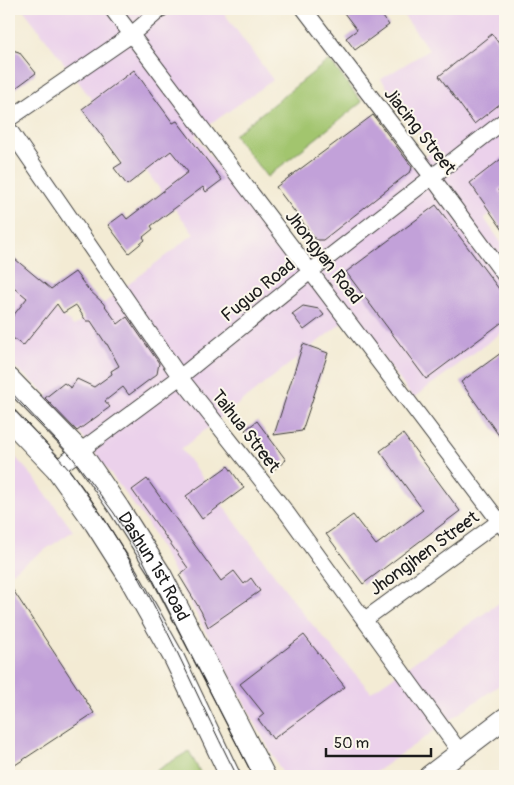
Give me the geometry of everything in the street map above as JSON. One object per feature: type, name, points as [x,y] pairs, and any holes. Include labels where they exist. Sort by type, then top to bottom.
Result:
[{"type":"street","name":"Jhongyan Road","points":[[112,9],[503,522]]},
{"type":"street","points":[[9,118],[131,34],[161,9]]},
{"type":"street","name":"Jiacing Street","points":[[304,9],[432,176],[505,276]]},
{"type":"street","name":"Fuguo Road","points":[[56,469],[180,377],[311,271],[505,120]]},
{"type":"street","name":"Taihua Street","points":[[9,129],[180,377],[284,510],[460,752]]},
{"type":"street","name":"Dashun 1st Road","points":[[9,378],[80,451],[161,574],[265,776]]},
{"type":"street","name":"Dashun 1st Road","points":[[9,420],[56,469],[95,524],[128,576],[174,658],[230,776]]},
{"type":"street","name":"Jhongjhen Street","points":[[364,620],[503,522]]},
{"type":"street","points":[[429,776],[505,718]]},
{"type":"shaded area","points":[[23,9],[221,9],[273,80],[195,135],[288,262],[433,151],[381,79],[429,50],[399,9],[505,9],[505,204],[484,218],[505,248],[505,330],[413,398],[352,315],[181,449],[305,616],[371,692],[505,599],[505,681],[370,776],[284,776],[146,521],[56,401],[9,362],[9,271],[74,326],[194,234]]},
{"type":"shaded area","points":[[9,450],[36,480],[73,531],[9,574]]},
{"type":"green space","points":[[329,60],[362,102],[267,177],[234,135]]},
{"type":"green space","points":[[189,751],[202,776],[147,776]]},
{"type":"building","points":[[341,9],[377,9],[389,25],[355,50],[346,38],[357,30]]},
{"type":"building","points":[[492,34],[505,52],[505,100],[474,124],[439,76]]},
{"type":"building","points":[[9,49],[19,52],[36,73],[9,93]]},
{"type":"building","points":[[134,70],[173,123],[177,121],[222,180],[206,192],[203,187],[151,226],[153,229],[143,237],[145,240],[129,253],[108,225],[123,214],[127,219],[188,172],[171,151],[127,185],[114,168],[122,163],[82,109]]},
{"type":"building","points":[[373,115],[412,167],[411,171],[323,240],[316,240],[276,187]]},
{"type":"building","points":[[505,156],[505,185],[498,190],[505,200],[505,233],[470,183]]},
{"type":"building","points":[[436,205],[505,297],[505,320],[426,379],[346,272]]},
{"type":"building","points":[[9,254],[51,289],[75,272],[88,289],[103,303],[118,324],[127,317],[159,363],[157,374],[129,395],[123,387],[105,401],[110,407],[77,431],[45,398],[64,383],[71,388],[77,379],[94,387],[112,374],[111,371],[119,366],[91,321],[86,321],[76,305],[63,313],[57,304],[23,346],[9,335],[9,321],[27,298],[9,283]]},
{"type":"building","points":[[303,306],[319,309],[324,315],[304,330],[292,314]]},
{"type":"building","points":[[303,344],[328,353],[302,431],[274,435]]},
{"type":"building","points":[[505,350],[505,444],[461,382]]},
{"type":"building","points":[[257,421],[286,460],[275,469],[245,430]]},
{"type":"building","points":[[403,434],[460,511],[363,584],[326,534],[353,515],[376,545],[423,510],[380,451]]},
{"type":"building","points":[[228,466],[244,488],[202,519],[186,496]]},
{"type":"building","points":[[147,479],[221,581],[234,571],[244,584],[251,578],[260,591],[208,627],[201,611],[179,575],[188,568],[132,490]]},
{"type":"building","points":[[9,584],[94,713],[9,769]]},
{"type":"building","points":[[304,635],[345,687],[273,739],[258,719],[264,714],[240,684]]},
{"type":"tram line","points":[[9,390],[72,457],[114,513],[144,562],[253,776]]},
{"type":"tram line","points":[[9,404],[70,471],[88,495],[131,562],[168,633],[237,776]]}]
